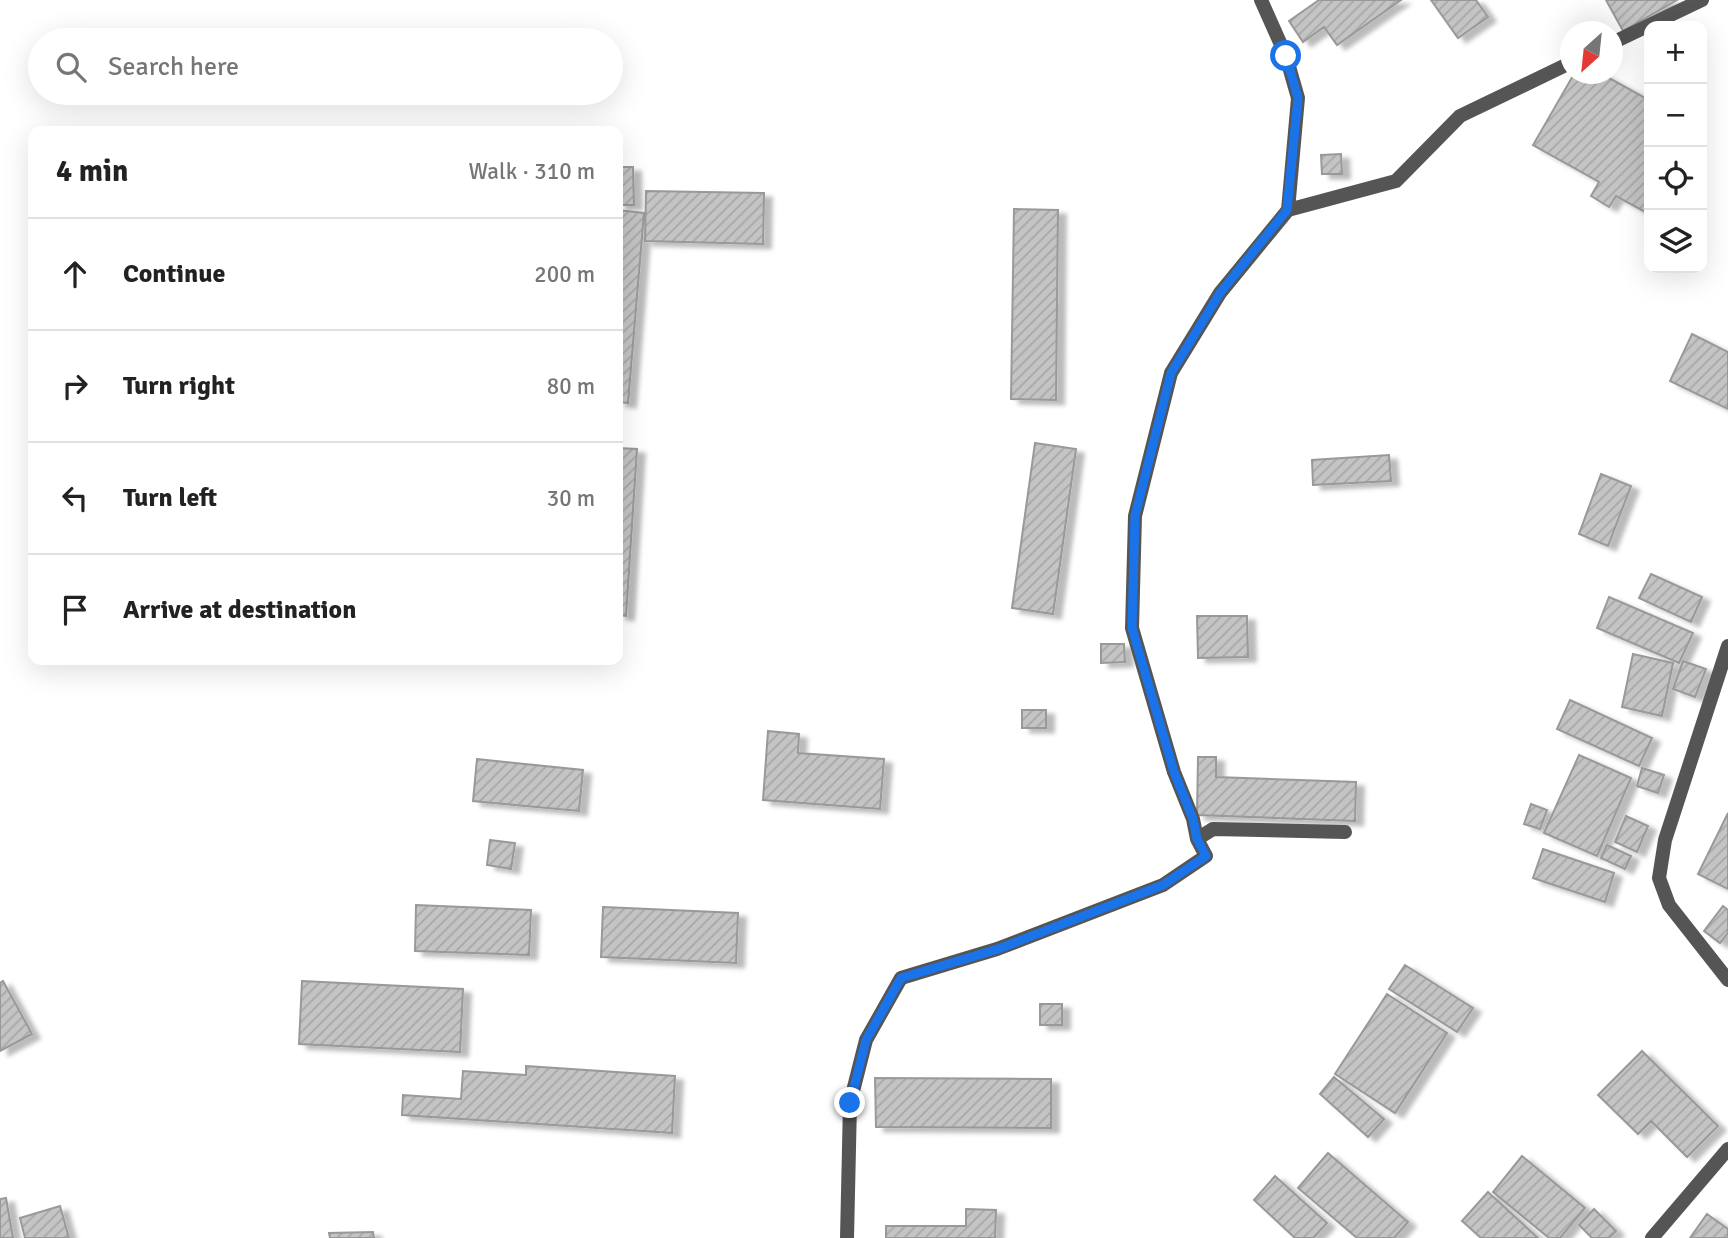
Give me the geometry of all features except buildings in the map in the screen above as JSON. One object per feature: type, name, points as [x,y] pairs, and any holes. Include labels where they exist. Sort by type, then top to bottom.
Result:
[{"type":"street","points":[[847,1238],[850,1103],[866,1040],[901,978],[998,949],[1163,885],[1206,856],[1197,839],[1193,819],[1174,772],[1132,628],[1135,516],[1171,373],[1220,293],[1287,210],[1298,98],[1286,56],[1261,0]]},
{"type":"street","points":[[1623,38],[1702,0]]},
{"type":"street","points":[[1287,210],[1396,181],[1460,116],[1560,68]]},
{"type":"street","points":[[1728,646],[1665,840],[1659,878],[1669,905],[1728,980]]},
{"type":"street","points":[[1197,839],[1213,829],[1345,832]]},
{"type":"street","points":[[1652,1238],[1725,1159]]},
{"type":"route","points":[[850,1103],[866,1040],[901,978],[998,949],[1163,885],[1206,856],[1197,839],[1193,819],[1174,772],[1132,628],[1135,516],[1171,373],[1220,293],[1287,210],[1298,98],[1286,56]]}]
